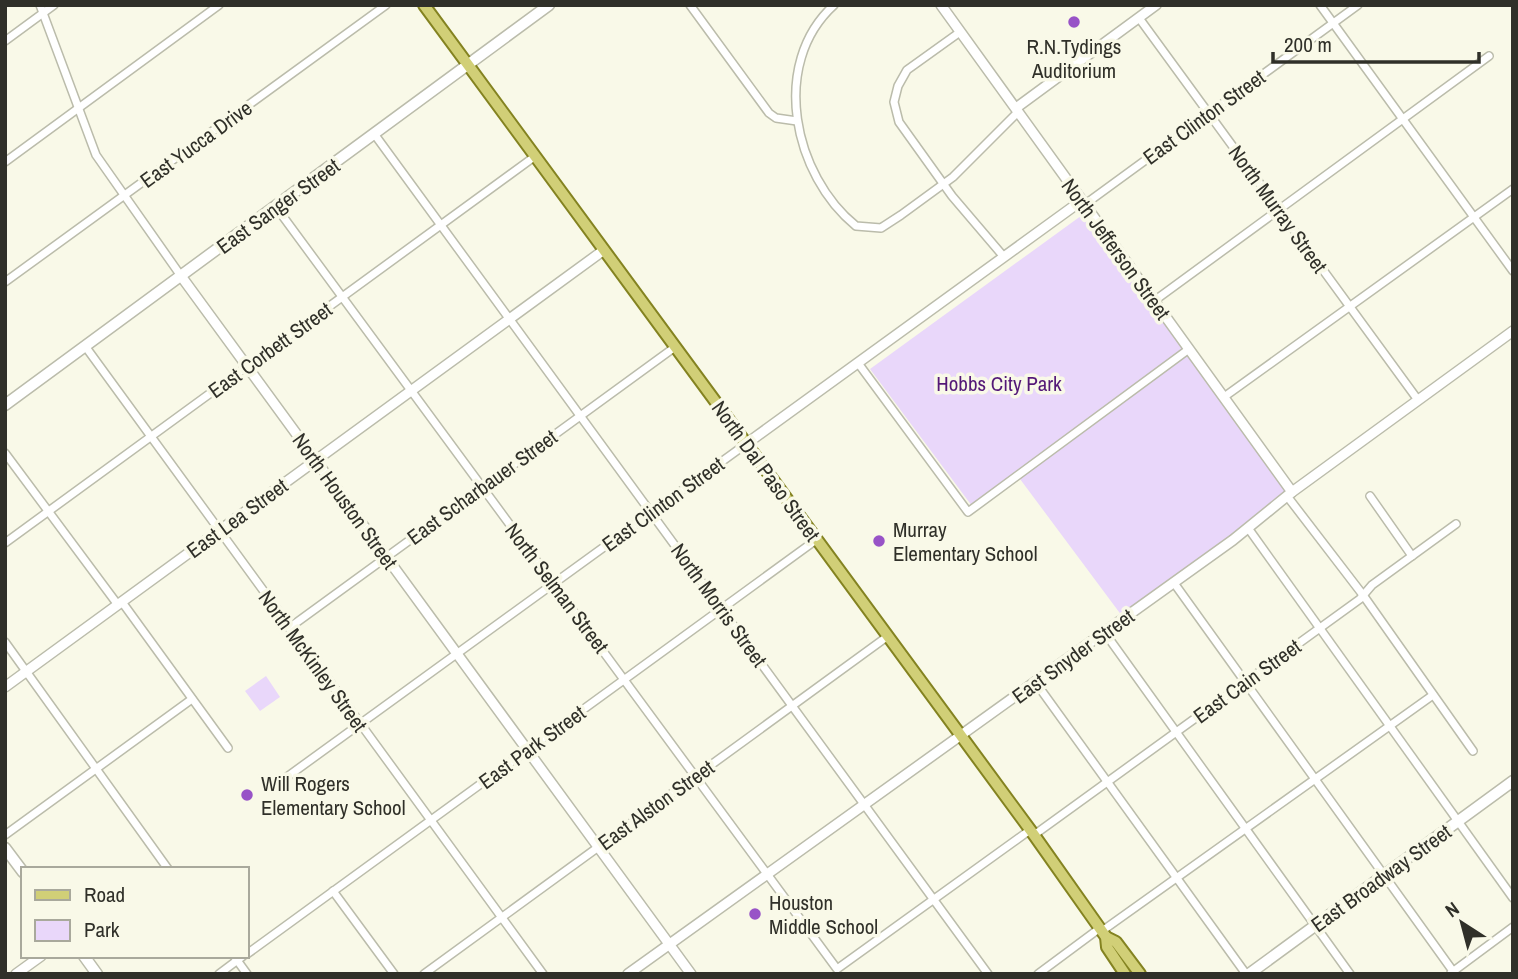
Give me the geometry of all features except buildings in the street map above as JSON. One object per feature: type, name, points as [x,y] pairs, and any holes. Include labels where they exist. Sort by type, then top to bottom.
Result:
[{"type":"main road","name":"North Dal Paso Street","points":[[424,5],[1032,833],[1102,932],[1107,947],[1125,974]]},
{"type":"main road","name":"East Sanger Street","points":[[5,405],[549,5]]},
{"type":"main road","name":"East Broadway Street","points":[[1247,974],[1513,781]]},
{"type":"main road","points":[[5,848],[21,869]]},
{"type":"main road","name":"North Dal Paso Street","points":[[1102,932],[1116,942],[1140,974]]},
{"type":"main road","points":[[85,958],[97,974]]},
{"type":"street","name":"North Houston Street","points":[[40,5],[96,156],[123,197],[691,974]]},
{"type":"street","points":[[5,41],[54,5]]},
{"type":"street","points":[[5,162],[219,5]]},
{"type":"street","name":"East Yucca Drive","points":[[5,282],[386,5]]},
{"type":"street","points":[[690,5],[769,113],[781,119],[797,121]]},
{"type":"street","points":[[820,5],[831,8],[814,31],[797,79],[797,121],[805,156],[846,219],[856,226],[873,229],[897,218],[944,184],[970,163],[984,144],[1016,111],[1156,5]]},
{"type":"street","name":"North Jefferson Street","points":[[942,5],[1224,397],[1289,494]]},
{"type":"street","points":[[1320,5],[1513,271]]},
{"type":"street","name":"East Clinton Street","points":[[280,782],[1004,257],[1358,5]]},
{"type":"street","name":"North Murray Street","points":[[1139,18],[1418,400]]},
{"type":"street","points":[[960,32],[907,70],[898,86],[894,102],[899,122],[944,184],[1004,257]]},
{"type":"street","points":[[1154,301],[1489,57]]},
{"type":"street","name":"North Morris Street","points":[[375,135],[988,974]]},
{"type":"street","name":"East Corbett Street","points":[[5,543],[534,157]]},
{"type":"street","points":[[1224,397],[1513,189]]},
{"type":"street","name":"North Selman Street","points":[[276,206],[837,969]]},
{"type":"street","name":"East Lea Street","points":[[5,687],[604,250]]},
{"type":"street","name":"East Snyder Street","points":[[628,974],[1174,583],[1289,494],[1513,331]]},
{"type":"street","name":"North McKinley Street","points":[[85,346],[543,974]]},
{"type":"street","name":"East Scharbauer Street","points":[[289,628],[675,347]]},
{"type":"street","points":[[858,363],[968,512],[1189,349]]},
{"type":"street","points":[[5,453],[228,748]]},
{"type":"street","points":[[1289,494],[1473,751]]},
{"type":"street","points":[[1370,496],[1412,556]]},
{"type":"street","name":"East Cain Street","points":[[837,969],[1109,782],[1320,628],[1456,524]]},
{"type":"street","points":[[1248,528],[1513,898]]},
{"type":"street","name":"East Park Street","points":[[248,951],[816,540]]},
{"type":"street","points":[[1174,583],[1453,973],[1513,928]]},
{"type":"street","points":[[1105,633],[1350,974]]},
{"type":"street","name":"East Alston Street","points":[[424,974],[888,636]]},
{"type":"street","points":[[5,642],[165,867]]},
{"type":"street","points":[[1036,683],[1247,974]]},
{"type":"street","points":[[1038,974],[1102,932],[1433,695]]},
{"type":"street","points":[[5,835],[192,699]]},
{"type":"street","points":[[333,891],[394,974]]},
{"type":"street","points":[[16,974],[38,958]]},
{"type":"street","name":"East Park Street","points":[[219,974],[239,958]]},
{"type":"green space","name":"Hobbs City Park","points":[[1085,213],[1185,344],[1180,353],[1186,350],[1289,491],[1225,542],[1122,616],[1020,479],[972,506],[870,369]]},
{"type":"green space","points":[[266,676],[280,697],[260,711],[245,691]]},
{"type":"place","name":"R.N.Tydings Auditorium","points":[[1074,22]]},
{"type":"place","name":"Murray Elementary School","points":[[879,541]]},
{"type":"place","name":"Will Rogers Elementary School","points":[[247,795]]},
{"type":"place","name":"Houston Middle School","points":[[755,914]]}]
